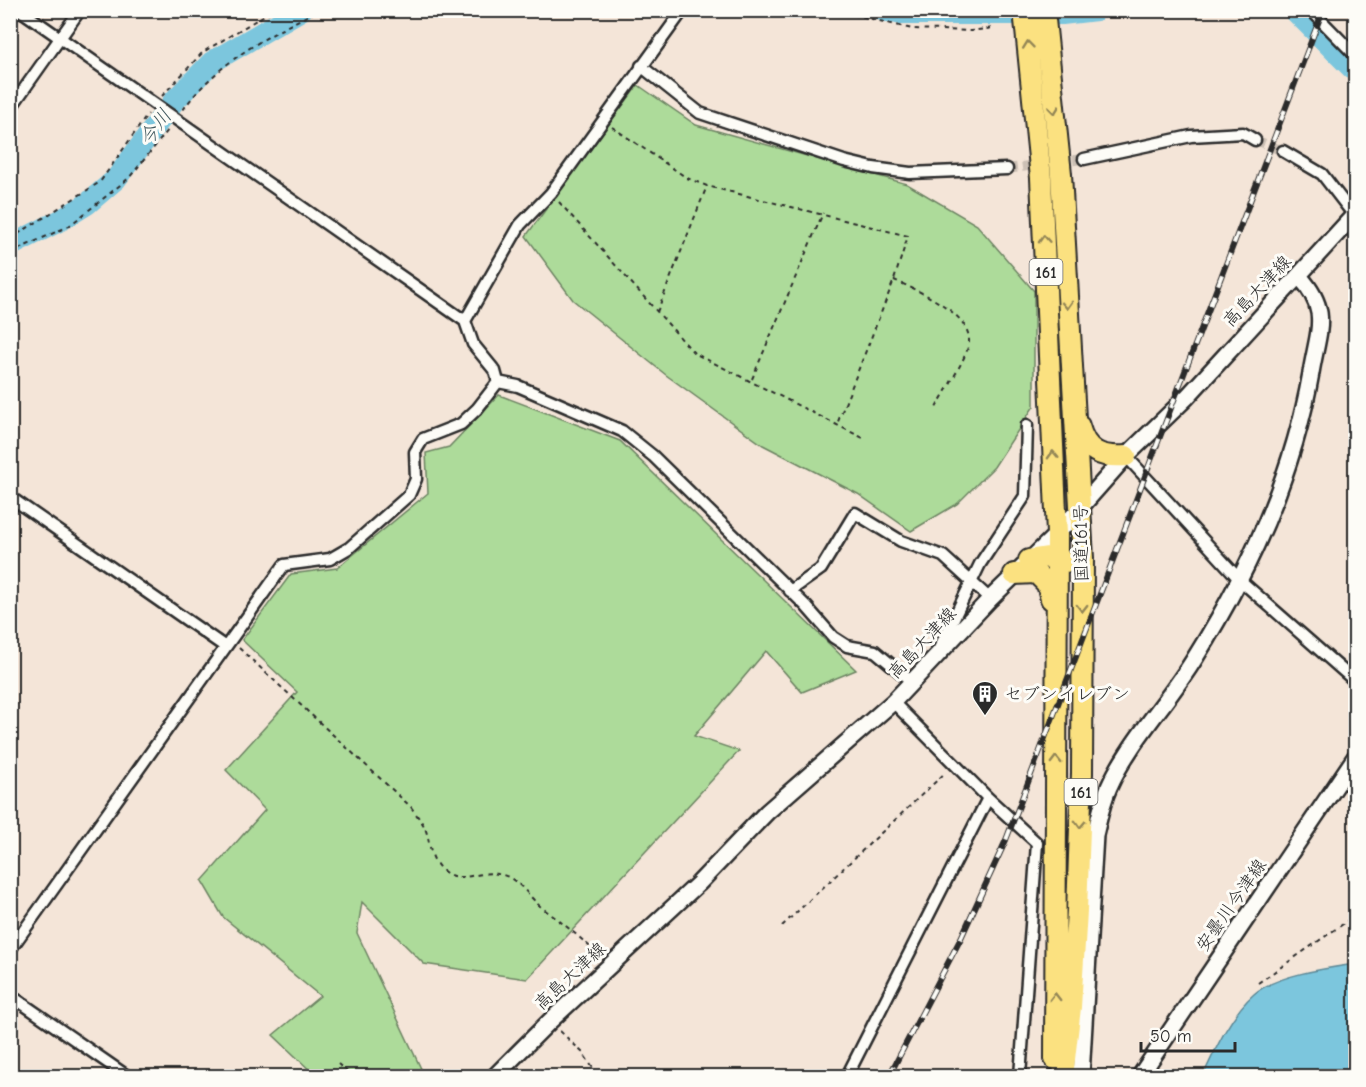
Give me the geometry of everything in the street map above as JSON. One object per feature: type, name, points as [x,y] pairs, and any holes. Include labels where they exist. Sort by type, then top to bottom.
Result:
[{"type":"highway","name":"国道161号","points":[[1024,10],[1072,508],[1082,579],[1082,773],[1078,888],[1071,1007],[1064,1077]]},
{"type":"highway","name":"国道161号","points":[[1044,10],[1061,174],[1068,330],[1073,385],[1072,508],[1055,556],[1054,1077]]},
{"type":"highway","points":[[1068,330],[1065,363],[1072,508]]},
{"type":"highway","points":[[1073,385],[1079,426],[1087,444],[1104,457],[1126,456]]},
{"type":"highway","points":[[1029,560],[1055,556],[1074,568],[1082,579]]},
{"type":"highway","points":[[1014,574],[1031,572],[1042,578],[1048,586],[1054,613]]},
{"type":"main road","name":"高島大津線","points":[[495,1077],[550,1021],[698,884],[767,812],[893,702],[1029,560],[1072,508],[1187,397],[1355,216]]},
{"type":"main road","points":[[1081,1077],[1095,835],[1103,801],[1126,758],[1194,660],[1241,580],[1280,494],[1305,408],[1321,314],[1317,299],[1299,276]]},
{"type":"main road","name":"安曇川今津線","points":[[1140,1077],[1356,756]]},
{"type":"street","points":[[20,10],[465,321],[473,344],[495,370],[498,382]]},
{"type":"street","points":[[10,109],[80,10]]},
{"type":"street","points":[[465,321],[520,225],[551,193],[683,10]]},
{"type":"street","points":[[1311,10],[1356,56]]},
{"type":"street","points":[[641,66],[700,113],[844,161],[910,173],[1007,169]]},
{"type":"street","points":[[1084,159],[1191,136],[1243,133],[1255,140]]},
{"type":"street","points":[[1283,151],[1322,174],[1355,216]]},
{"type":"street","points":[[498,382],[518,386],[622,431],[653,456],[790,591],[833,637],[847,646],[875,651],[912,682]]},
{"type":"street","points":[[10,950],[284,565],[330,559],[349,548],[409,495],[416,479],[415,452],[423,439],[461,424],[477,409],[498,382]]},
{"type":"street","points":[[936,656],[939,644],[971,582],[1024,496],[1027,425]]},
{"type":"street","points":[[1126,456],[1241,580],[1356,682]]},
{"type":"street","points":[[10,496],[227,643]]},
{"type":"street","points":[[790,591],[821,569],[855,513],[901,541],[942,556],[990,599]]},
{"type":"street","points":[[893,702],[988,798],[1037,843],[1020,1077]]},
{"type":"street","points":[[847,1077],[988,798]]},
{"type":"street","points":[[10,995],[127,1077]]},
{"type":"path","points":[[10,238],[100,182],[154,105],[203,52],[273,10]]},
{"type":"path","points":[[10,253],[69,226],[129,178],[200,87],[231,60],[320,10]]},
{"type":"path","points":[[836,10],[912,29],[971,31],[993,28]]},
{"type":"path","points":[[602,121],[687,178],[707,186],[823,213],[908,236],[894,280],[837,423]]},
{"type":"path","points":[[657,312],[707,186]]},
{"type":"path","points":[[551,193],[694,353],[752,380],[775,396],[837,423],[863,438]]},
{"type":"path","points":[[752,380],[823,213]]},
{"type":"path","points":[[894,280],[940,301],[968,331],[970,344],[936,408]]},
{"type":"path","points":[[227,643],[411,807],[425,827],[430,852],[439,867],[450,875],[462,878],[498,873],[508,878],[525,889],[539,905],[572,928],[609,966]]},
{"type":"path","points":[[782,926],[954,764]]},
{"type":"path","points":[[1258,983],[1356,915]]},
{"type":"path","points":[[550,1021],[583,1053],[598,1077]]},
{"type":"path","points":[[338,1064],[352,1077]]},
{"type":"green space","points":[[638,85],[696,125],[907,184],[977,225],[1034,291],[1034,406],[994,467],[957,504],[911,531],[858,494],[763,445],[666,375],[573,300],[526,236]]},
{"type":"green space","points":[[499,395],[620,441],[856,670],[802,692],[766,651],[694,736],[739,751],[527,979],[424,964],[362,902],[357,933],[424,1075],[316,1076],[273,1035],[320,996],[223,917],[202,881],[265,810],[226,770],[297,692],[242,640],[291,574],[337,568],[428,493],[426,453],[449,447]]},
{"type":"water","points":[[1355,964],[1355,1076],[1203,1076],[1231,1022],[1254,994],[1288,977]]},
{"type":"waterway","name":"今川","points":[[10,246],[87,204],[116,179],[174,101],[212,62],[301,10]]},
{"type":"waterway","name":"今川","points":[[882,10],[902,14],[1062,14],[1096,10]]},
{"type":"waterway","name":"今川","points":[[1294,10],[1356,72]]},
{"type":"tunnel","points":[[1255,140],[1283,151]]},
{"type":"tunnel","points":[[1058,162],[1084,159]]},
{"type":"tunnel","points":[[1007,169],[1042,164]]},
{"type":"railway","points":[[889,1076],[961,938],[1006,840],[1323,10]]},
{"type":"place","name":"セブンイレブン","points":[[985,717]]}]
